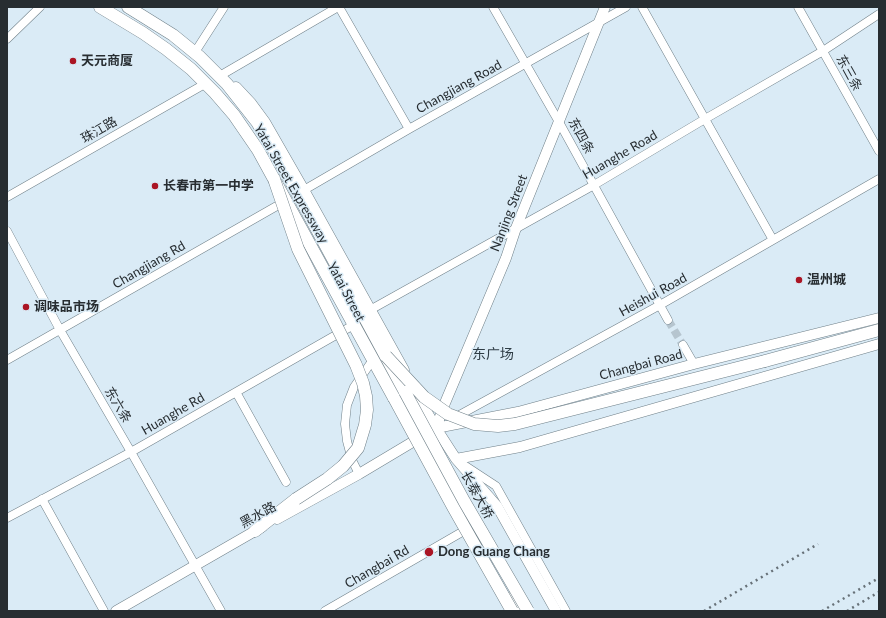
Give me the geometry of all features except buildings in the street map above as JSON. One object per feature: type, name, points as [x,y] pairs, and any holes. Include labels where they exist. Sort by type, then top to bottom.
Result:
[{"type":"highway","name":"Yatai Street Expressway","points":[[100,7],[143,33],[191,69],[234,115],[258,150],[394,398]]},
{"type":"highway","name":"Yatai Street Expressway","points":[[128,7],[173,35],[200,57],[227,84],[257,122],[270,143],[405,392]]},
{"type":"highway","points":[[255,531],[296,499],[327,479],[343,466],[358,448],[365,425],[367,410],[366,396],[356,365],[298,249],[274,179]]},
{"type":"highway","points":[[386,356],[424,397],[448,414],[474,424],[498,426],[515,424],[879,330]]},
{"type":"highway","name":"长泰大桥","points":[[405,392],[528,611]]},
{"type":"highway","name":"长泰大桥","points":[[394,398],[452,508],[512,611]]},
{"type":"main road","name":"Yatai Street","points":[[93,7],[150,40],[188,70],[219,102],[242,132],[413,442],[519,611]]},
{"type":"main road","name":"Yatai Street","points":[[134,7],[167,27],[197,49],[251,103],[265,122],[436,428],[456,459],[497,506],[556,611]]},
{"type":"main road","name":"Nanjing Street","points":[[436,428],[506,258],[516,228],[605,7]]},
{"type":"main road","name":"Changbai Road","points":[[413,442],[436,428],[518,412],[694,364],[879,318]]},
{"type":"main road","points":[[456,459],[520,447],[879,344]]},
{"type":"main road","name":"黑水路","points":[[116,611],[413,442]]},
{"type":"street","points":[[7,39],[40,7]]},
{"type":"street","points":[[197,49],[224,7]]},
{"type":"street","points":[[223,74],[339,7],[409,129]]},
{"type":"street","name":"东四条","points":[[493,7],[594,184],[668,320]]},
{"type":"street","name":"Changjiang Road","points":[[304,190],[626,7]]},
{"type":"street","points":[[642,7],[773,240]]},
{"type":"street","name":"东三条","points":[[798,7],[879,151]]},
{"type":"street","name":"Huanghe Road","points":[[370,310],[594,184],[823,51],[879,14]]},
{"type":"street","name":"珠江路","points":[[7,197],[203,85]]},
{"type":"street","name":"Heishui Road","points":[[436,428],[660,305],[879,179]]},
{"type":"street","name":"Changjiang Rd","points":[[7,360],[282,203]]},
{"type":"street","name":"东六条","points":[[7,231],[60,330],[132,452],[221,611]]},
{"type":"street","name":"Huanghe Rd","points":[[7,518],[132,452],[350,327]]},
{"type":"street","points":[[683,345],[694,364]]},
{"type":"street","points":[[359,474],[352,460],[347,441],[347,405],[354,387],[370,364]]},
{"type":"street","points":[[236,392],[286,482]]},
{"type":"street","points":[[413,442],[507,611]]},
{"type":"street","points":[[456,459],[496,486],[566,611]]},
{"type":"street","points":[[42,499],[104,611]]},
{"type":"street","name":"Changbai Rd","points":[[325,611],[462,532]]},
{"type":"tunnel","points":[[668,320],[683,345]]},
{"type":"railway","points":[[704,611],[818,544]]},
{"type":"railway","points":[[822,611],[879,578]]},
{"type":"railway","points":[[847,611],[879,592]]},
{"type":"place","name":"天元商厦","points":[[73,61]]},
{"type":"place","name":"长春市第一中学","points":[[155,186]]},
{"type":"place","name":"温州城","points":[[799,280]]},
{"type":"place","name":"调味品市场","points":[[26,307]]},
{"type":"place","name":"Dong Guang Chang","points":[[429,552]]},
{"type":"district","name":"东广场","points":[[493,354]]}]
